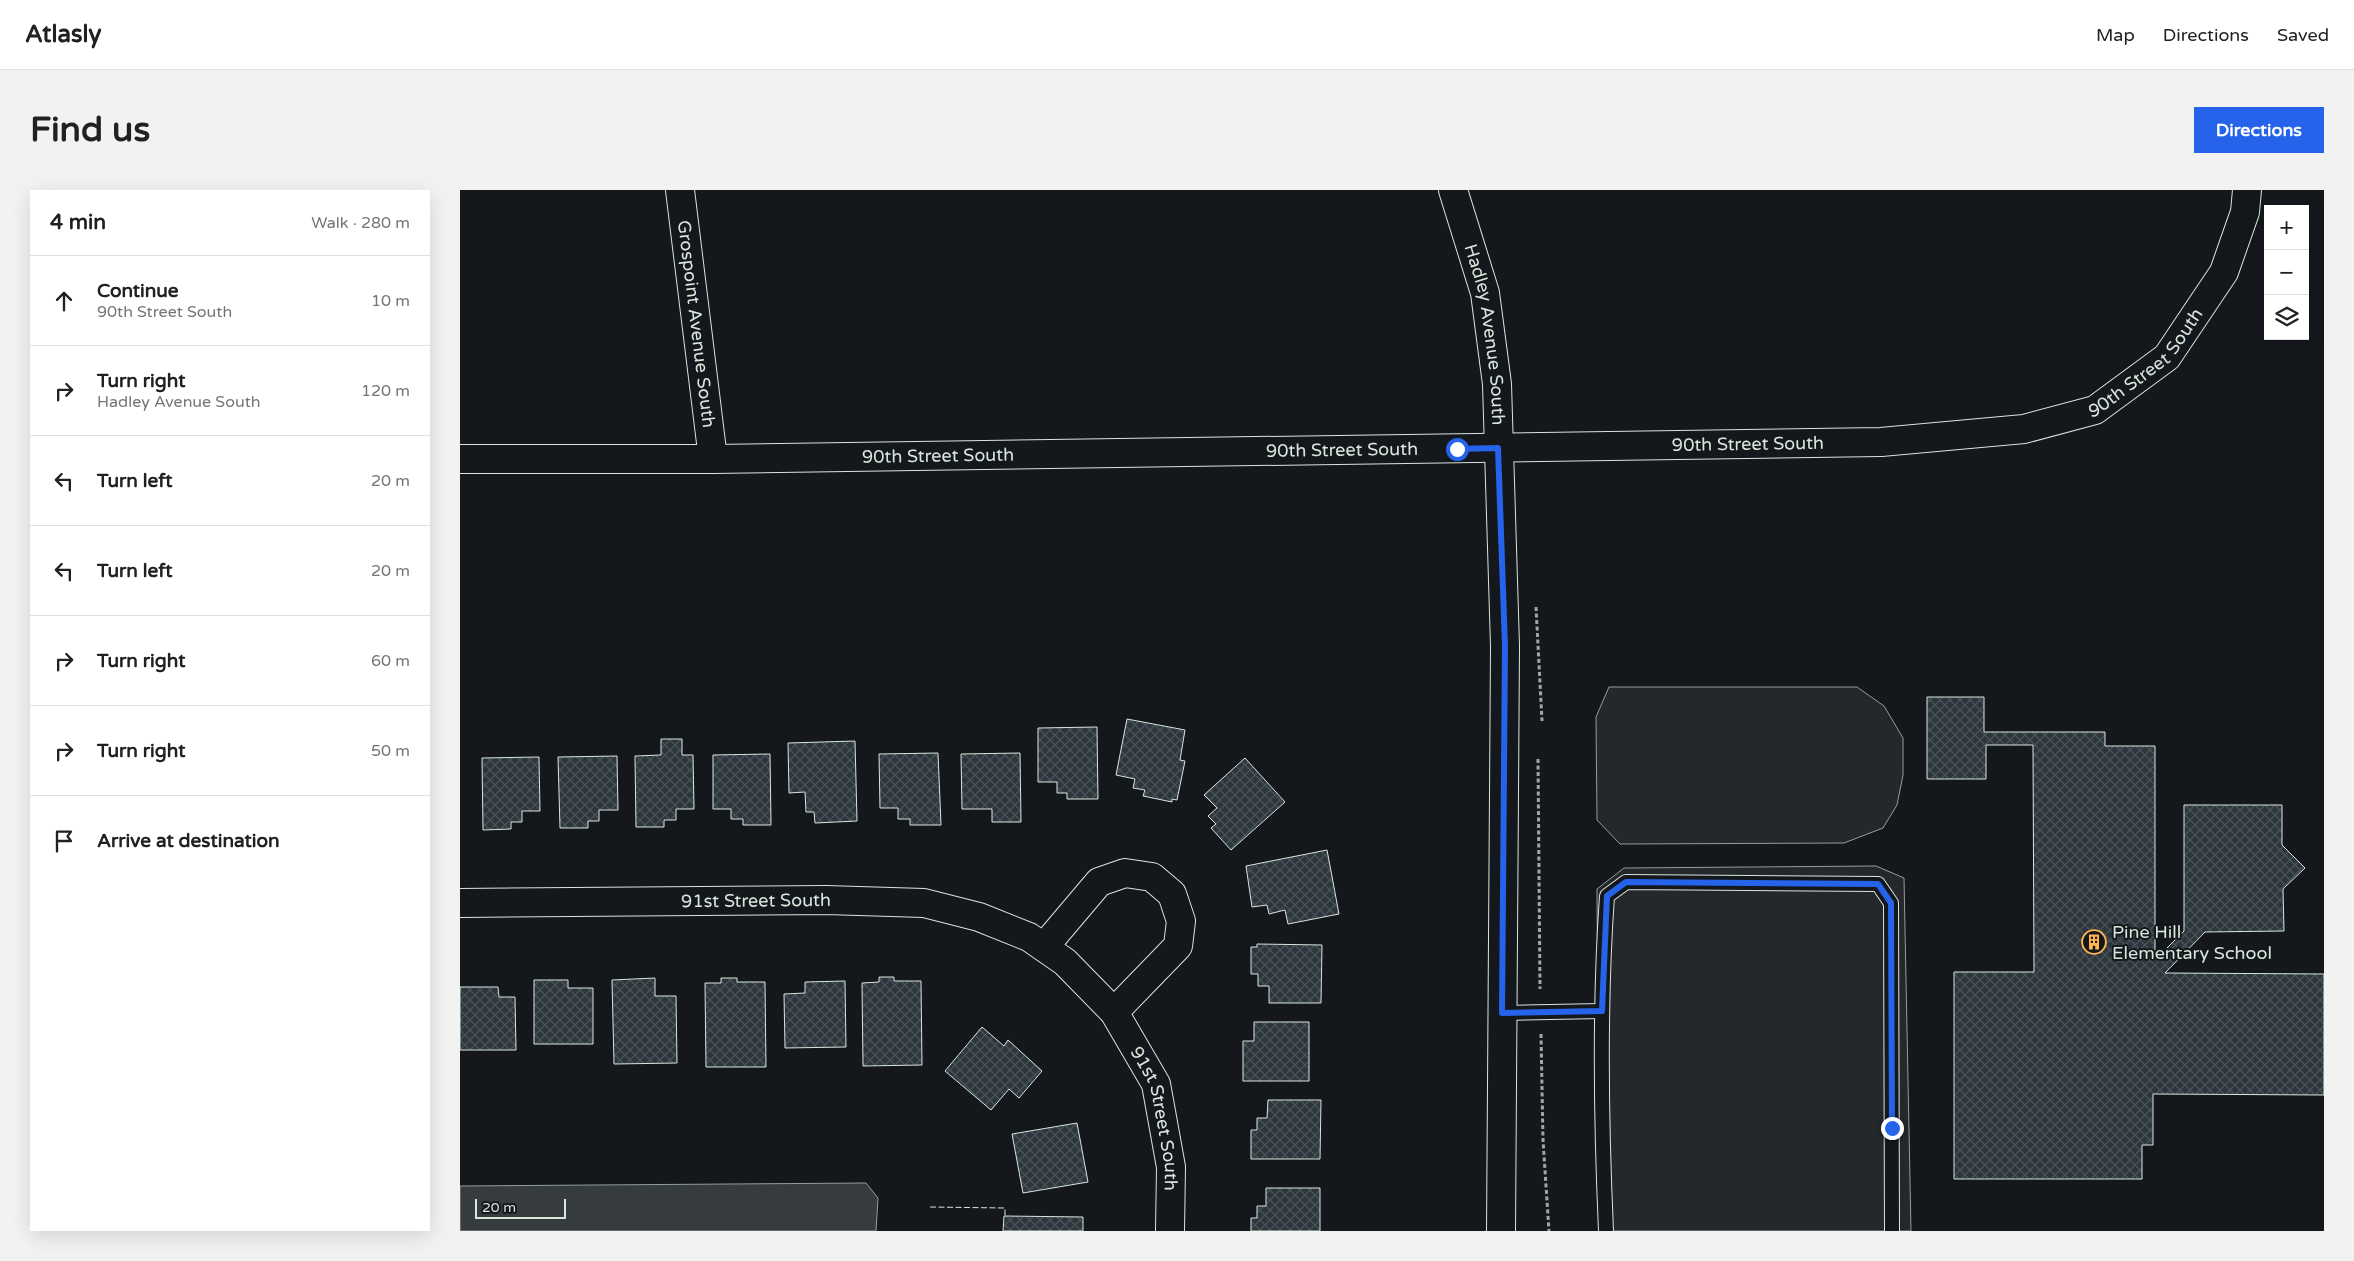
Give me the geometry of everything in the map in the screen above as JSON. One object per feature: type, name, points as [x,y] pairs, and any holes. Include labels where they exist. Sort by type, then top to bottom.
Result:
[{"type":"street","name":"Grospoint Avenue South","points":[[680,190],[713,459]]},
{"type":"street","name":"Hadley Avenue South","points":[[1453,190],[1485,292],[1497,384],[1505,646],[1501,1231]]},
{"type":"street","name":"90th Street South","points":[[460,459],[713,459],[1881,442],[2033,427],[2095,410],[2167,357],[2224,272],[2246,212],[2247,190]]},
{"type":"street","points":[[1044,947],[1099,882],[1125,872],[1152,877],[1172,894],[1181,921],[1178,946],[1114,1012]]},
{"type":"street","name":"91st Street South","points":[[460,903],[826,900],[924,903],[979,917],[1029,937],[1065,962],[1114,1012],[1156,1084],[1171,1167],[1170,1231]]},
{"type":"lane","points":[[1606,1231],[1602,1011],[1607,896],[1626,882],[1878,884],[1891,903],[1892,1231]]},
{"type":"lane","points":[[1502,1013],[1602,1011]]},
{"type":"path","points":[[1536,607],[1542,721]]},
{"type":"path","points":[[1538,759],[1540,997]]},
{"type":"path","points":[[1541,1034],[1543,1140],[1549,1231]]},
{"type":"shaded area","points":[[1609,687],[1857,687],[1884,706],[1903,738],[1903,775],[1897,805],[1883,828],[1844,843],[1620,844],[1597,820],[1596,717]]},
{"type":"shaded area","points":[[1876,866],[1904,878],[1911,1231],[1599,1231],[1597,889],[1624,868]]},
{"type":"shaded area","points":[[866,1183],[878,1198],[876,1231],[460,1231],[460,1186]]},
{"type":"building","name":"Pine Hill Elementary School","points":[[1927,697],[1984,697],[1984,732],[2105,732],[2105,746],[2155,746],[2155,953],[2162,953],[2184,931],[2184,805],[2282,805],[2282,845],[2305,868],[2283,889],[2284,931],[2205,932],[2165,973],[2324,974],[2324,1095],[2153,1094],[2153,1145],[2142,1145],[2142,1179],[1954,1179],[1954,972],[2034,972],[2033,745],[1986,745],[1986,779],[1927,779]]},
{"type":"building","points":[[1127,719],[1185,730],[1180,760],[1185,761],[1177,800],[1172,799],[1172,802],[1143,796],[1145,790],[1133,788],[1135,779],[1116,775]]},
{"type":"building","points":[[1097,727],[1098,799],[1067,799],[1067,793],[1057,793],[1057,782],[1038,782],[1038,728]]},
{"type":"building","points":[[661,739],[682,739],[682,755],[693,755],[694,809],[676,809],[676,820],[664,820],[664,827],[636,827],[635,756],[661,755]]},
{"type":"building","points":[[855,741],[857,821],[815,823],[814,812],[806,812],[805,792],[789,793],[788,743]]},
{"type":"building","points":[[938,753],[941,825],[910,825],[910,819],[898,819],[898,808],[880,808],[879,754]]},
{"type":"building","points":[[1020,753],[1021,822],[992,822],[992,809],[962,809],[961,754]]},
{"type":"building","points":[[770,754],[771,825],[743,825],[743,819],[731,819],[731,809],[713,809],[713,755]]},
{"type":"building","points":[[617,756],[618,810],[599,810],[599,821],[588,821],[588,828],[560,828],[558,757]]},
{"type":"building","points":[[539,757],[540,811],[522,811],[522,822],[511,822],[511,829],[483,830],[482,758]]},
{"type":"building","points":[[1245,758],[1285,802],[1231,850],[1211,828],[1216,824],[1208,816],[1217,808],[1204,795]]},
{"type":"building","points":[[1327,850],[1339,914],[1288,924],[1285,910],[1269,914],[1267,905],[1252,907],[1246,866]]},
{"type":"building","points":[[1257,944],[1322,945],[1321,1003],[1269,1003],[1269,986],[1258,986],[1258,974],[1251,974],[1251,947],[1257,947]]},
{"type":"building","points":[[879,977],[894,977],[894,981],[921,981],[922,1065],[863,1066],[862,983],[879,982]]},
{"type":"building","points":[[655,978],[655,996],[676,996],[677,1063],[614,1064],[612,980]]},
{"type":"building","points":[[721,978],[737,978],[737,982],[765,982],[766,1067],[706,1067],[705,983],[721,983]]},
{"type":"building","points":[[534,980],[568,980],[568,988],[593,988],[593,1044],[534,1044]]},
{"type":"building","points":[[845,981],[846,1047],[785,1048],[784,994],[805,993],[805,982]]},
{"type":"building","points":[[460,987],[498,987],[499,997],[515,997],[516,1050],[460,1050]]},
{"type":"building","points":[[1254,1022],[1309,1022],[1309,1081],[1243,1081],[1243,1041],[1254,1041]]},
{"type":"building","points":[[982,1027],[1004,1046],[1008,1040],[1042,1071],[1019,1098],[1009,1089],[991,1110],[945,1071]]},
{"type":"building","points":[[1268,1100],[1321,1100],[1320,1159],[1251,1159],[1251,1130],[1257,1130],[1257,1118],[1267,1118]]},
{"type":"building","points":[[1077,1123],[1088,1182],[1023,1193],[1012,1134]]},
{"type":"building","points":[[1266,1188],[1320,1188],[1320,1231],[1251,1231],[1251,1218],[1257,1218],[1257,1206],[1266,1206]]},
{"type":"building","points":[[1004,1216],[1083,1217],[1083,1231],[1003,1231]]},
{"type":"fence","points":[[930,1207],[1005,1208],[1005,1216]]},
{"type":"place","name":"Pine Hill Elementary School","points":[[2094,942]]},
{"type":"route","points":[[1457,449],[1498,448],[1505,646],[1502,1013],[1602,1011],[1603,952],[1607,896],[1626,882],[1878,884],[1891,903],[1892,1128]]}]
